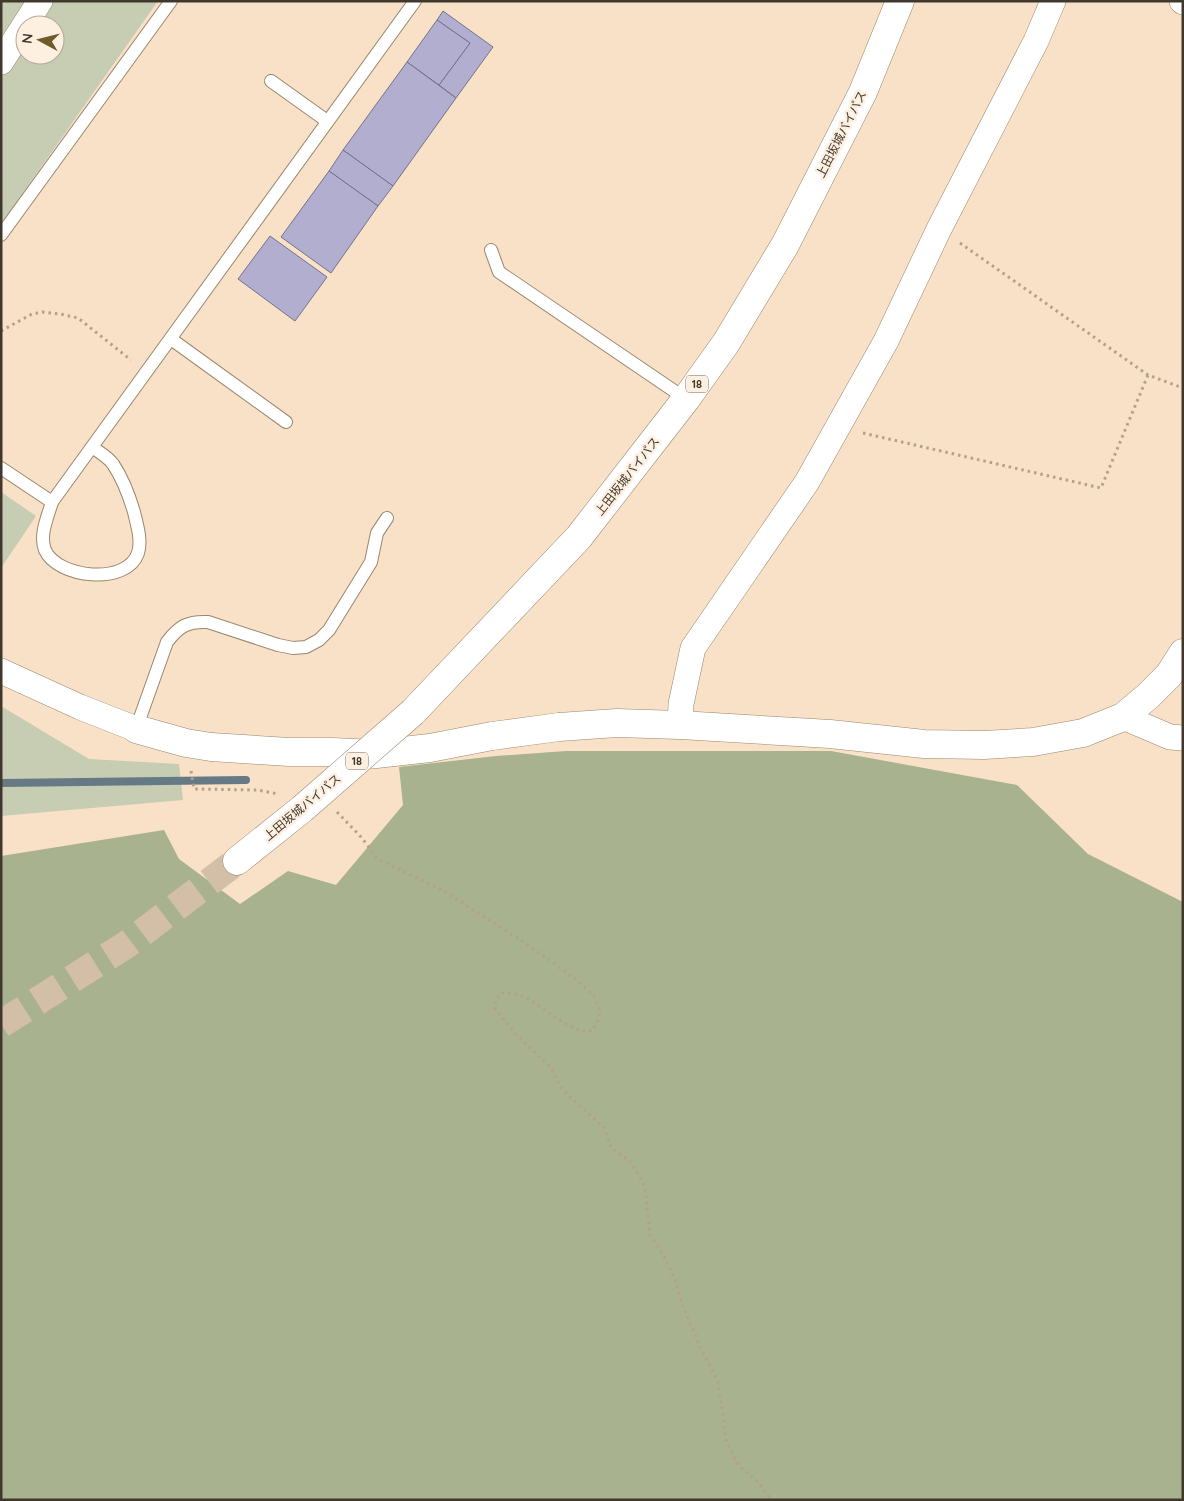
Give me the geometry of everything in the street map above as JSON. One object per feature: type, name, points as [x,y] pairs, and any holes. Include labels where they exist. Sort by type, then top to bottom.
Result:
[{"type":"main road","name":"上田坂城バイパス","points":[[236,861],[292,802],[413,712],[580,537],[726,344],[785,245],[863,92],[900,1]]},
{"type":"main road","points":[[136,730],[186,743],[211,747],[289,752],[376,754],[430,748],[492,736],[559,727],[617,723],[830,734],[924,744],[984,745],[1033,742],[1083,733],[1123,717],[1169,675],[1183,653]]},
{"type":"street","points":[[1,62],[40,1]]},
{"type":"street","points":[[680,725],[681,704],[693,648],[807,482],[838,428],[886,341],[939,229],[1036,41],[1053,1]]},
{"type":"street","points":[[1,671],[136,730]]},
{"type":"street","points":[[1123,717],[1170,737],[1183,738]]},
{"type":"lane","points":[[1,235],[171,1]]},
{"type":"lane","points":[[92,447],[112,462],[128,490],[138,528],[138,554],[131,565],[111,575],[82,574],[64,567],[51,559],[45,549],[43,537],[52,502],[415,1]]},
{"type":"lane","points":[[271,81],[327,121]]},
{"type":"lane","points":[[491,250],[500,272],[686,399]]},
{"type":"lane","points":[[171,339],[286,422]]},
{"type":"lane","points":[[1,468],[52,502]]},
{"type":"lane","points":[[136,730],[167,642],[175,631],[185,625],[208,622],[278,645],[293,648],[306,647],[319,640],[328,630],[371,562],[378,533],[387,518]]},
{"type":"path","points":[[939,229],[1148,375],[1183,388]]},
{"type":"path","points":[[1,331],[32,314],[43,312],[78,318],[146,372]]},
{"type":"path","points":[[838,428],[1102,488],[1148,375]]},
{"type":"path","points":[[186,743],[194,790],[258,790],[292,802]]},
{"type":"path","points":[[331,808],[340,814],[378,859],[446,892],[522,940],[576,979],[594,996],[600,1012],[592,1032],[578,1030],[560,1021],[529,1000],[511,992],[501,993],[496,1000],[495,1009],[516,1034],[552,1069],[560,1086],[604,1127],[611,1148],[631,1162],[645,1187],[650,1235],[663,1254],[673,1275],[682,1304],[702,1351],[718,1382],[726,1440],[738,1465],[760,1483],[771,1500]]},
{"type":"green space","points":[[1,1],[158,1],[1,224]]},
{"type":"green space","points":[[1,492],[36,516],[1,568]]},
{"type":"green space","points":[[1,706],[89,759],[179,764],[183,800],[1,816]]},
{"type":"green space","points":[[566,751],[831,751],[1017,785],[1088,854],[1183,902],[1183,1500],[1,1500],[1,856],[164,830],[179,859],[240,904],[288,871],[336,885],[403,805],[399,767],[496,756]]},
{"type":"building","points":[[443,11],[493,47],[456,98],[439,85],[470,43],[437,20]]},
{"type":"building","points":[[437,20],[470,43],[439,85],[407,62]]},
{"type":"building","points":[[407,62],[456,98],[393,186],[343,150]]},
{"type":"building","points":[[343,150],[393,186],[378,206],[329,171]]},
{"type":"building","points":[[329,171],[378,206],[331,273],[281,237]]},
{"type":"building","points":[[270,236],[327,277],[295,321],[238,279]]},
{"type":"waterway","points":[[1,783],[246,780]]},
{"type":"tunnel","points":[[1,1024],[126,945],[237,861]]}]
